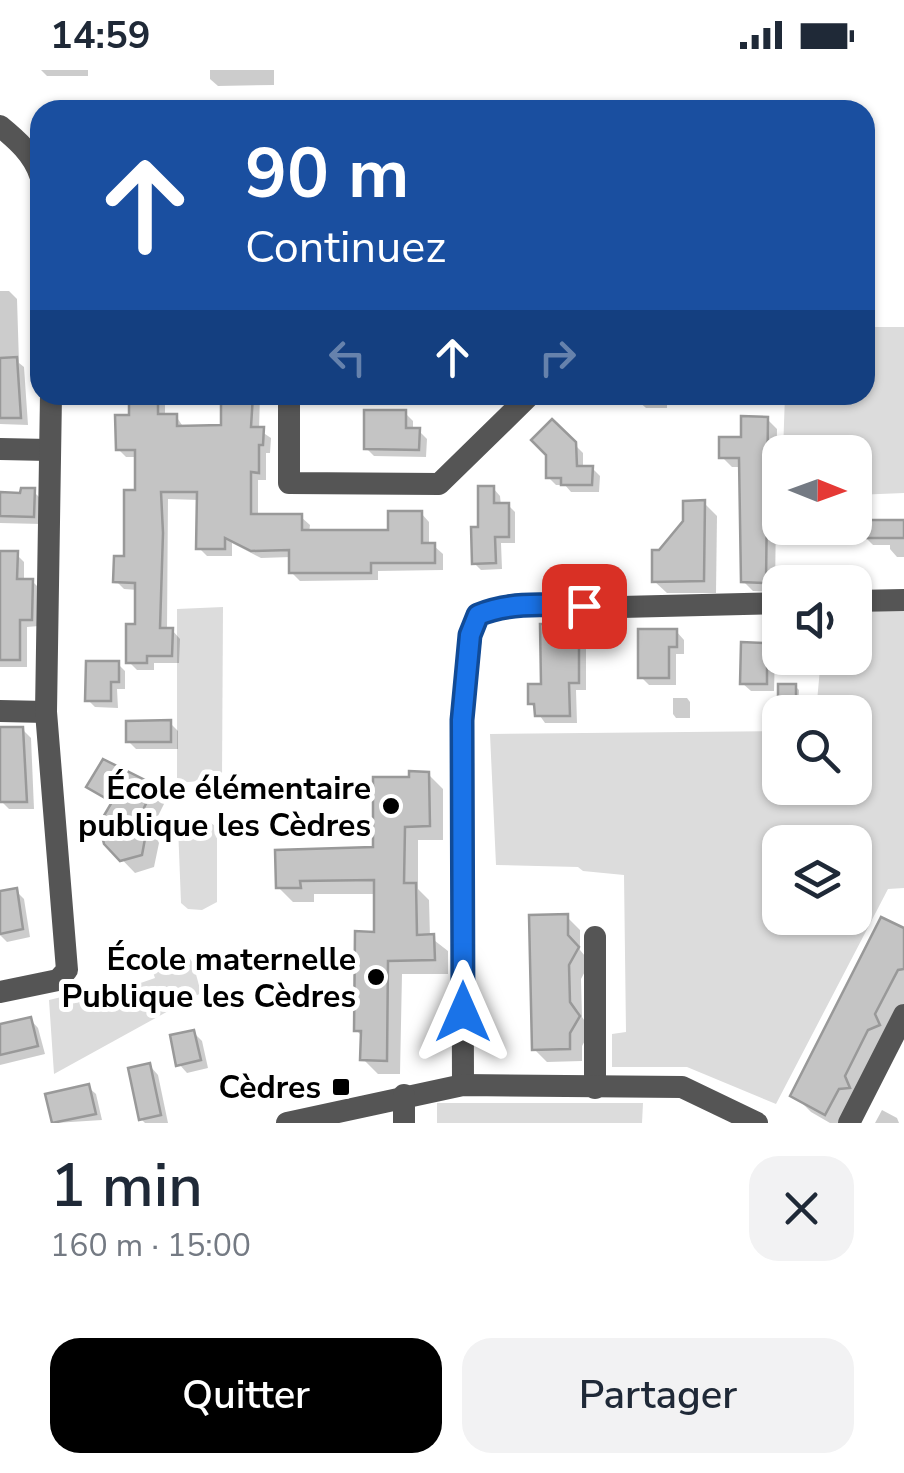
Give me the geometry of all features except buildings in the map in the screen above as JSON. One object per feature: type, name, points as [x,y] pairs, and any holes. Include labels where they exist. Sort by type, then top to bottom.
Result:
[{"type":"street","points":[[0,126],[30,156]]},
{"type":"street","points":[[0,992],[58,980],[66,970],[46,712],[51,405]]},
{"type":"street","points":[[289,405],[289,483],[439,484],[520,405]]},
{"type":"street","points":[[0,448],[49,450]]},
{"type":"street","points":[[872,601],[904,600]]},
{"type":"street","points":[[463,1085],[462,720],[470,635],[478,615],[511,605],[762,603]]},
{"type":"street","points":[[0,712],[46,712]]},
{"type":"street","points":[[595,936],[595,1088]]},
{"type":"street","points":[[849,1123],[904,1016]]},
{"type":"street","points":[[286,1123],[463,1085],[682,1087],[716,1112],[758,1123]]},
{"type":"street","points":[[404,1096],[404,1123]]},
{"type":"shaded area","points":[[875,327],[904,327],[904,493],[872,494],[872,435],[784,435],[785,405],[875,405]]},
{"type":"shaded area","points":[[223,607],[222,779],[177,783],[177,609]]},
{"type":"shaded area","points":[[904,610],[904,888],[888,889],[872,920],[872,825],[762,825],[762,935],[864,935],[776,1104],[687,1067],[612,1067],[612,1034],[626,1032],[624,875],[583,871],[578,867],[496,865],[490,734],[762,731],[762,805],[872,805],[872,695],[818,695],[819,675],[872,675],[872,611]]},
{"type":"shaded area","points":[[209,822],[217,827],[217,902],[202,910],[188,909],[181,903],[178,826]]},
{"type":"shaded area","points":[[185,952],[193,963],[201,993],[54,1074],[49,1000],[78,993],[83,1003],[155,978],[149,961]]},
{"type":"shaded area","points":[[437,1103],[643,1103],[642,1123],[437,1123]]},
{"type":"place","name":"École élémentaire publique les Cèdres","points":[[391,806]]},
{"type":"place","name":"École maternelle Publique les Cèdres","points":[[376,977]]},
{"type":"place","name":"Cèdres","points":[[341,1087]]},
{"type":"route","points":[[463,1012],[462,720],[470,635],[478,615],[496,608],[584,606]]}]
